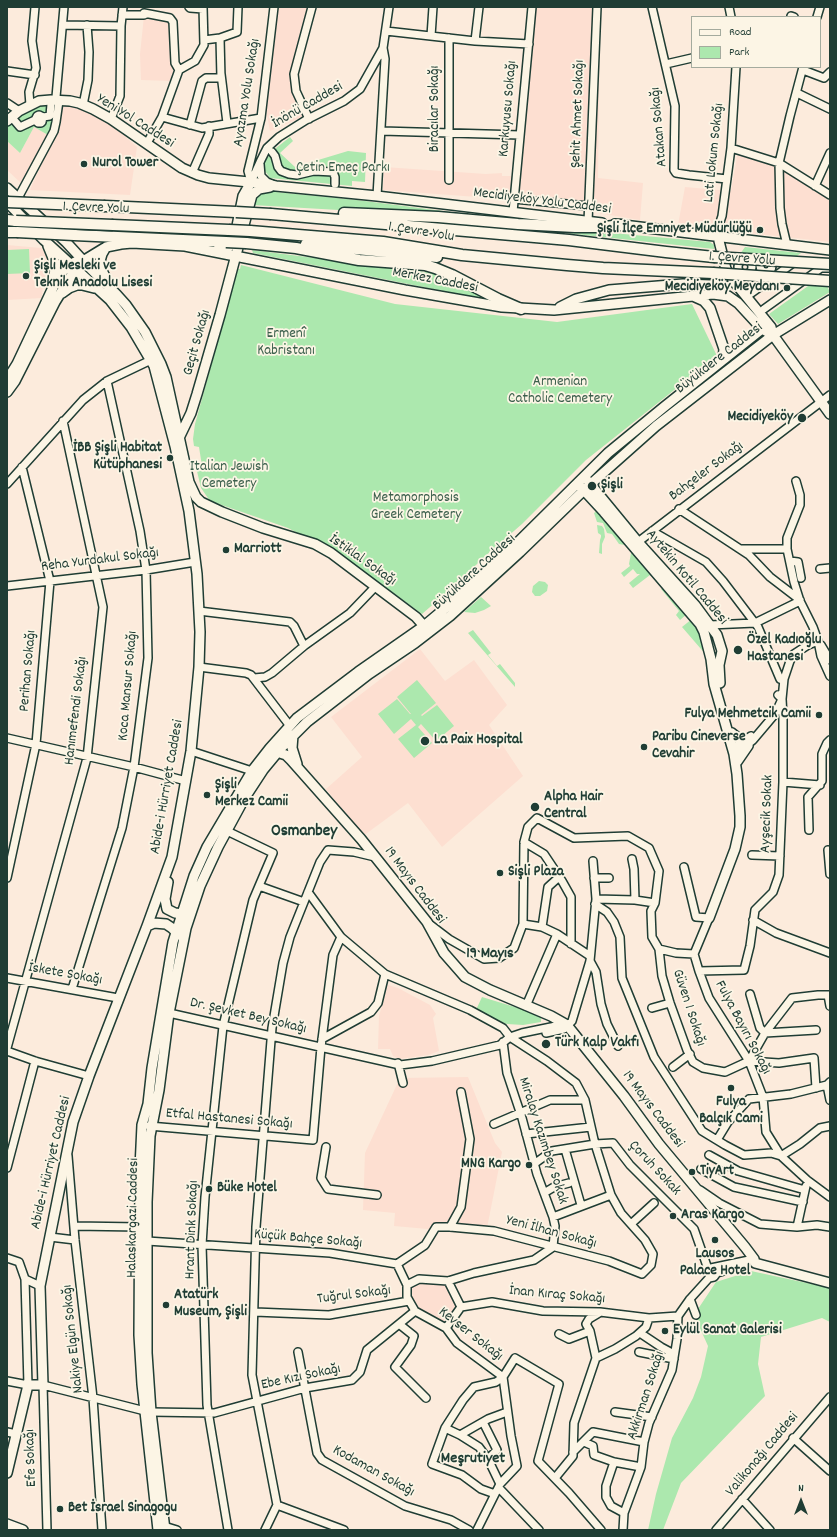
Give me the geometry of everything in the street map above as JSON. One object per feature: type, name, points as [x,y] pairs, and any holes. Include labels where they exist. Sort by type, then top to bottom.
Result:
[{"type":"highway","name":"1. Çevre Yolu","points":[[9,204],[105,206],[271,214],[569,240],[714,257],[825,266]]},
{"type":"highway","points":[[271,214],[317,212],[438,217],[560,226],[599,227],[621,225]]},
{"type":"highway","name":"1. Çevre Yolu","points":[[11,220],[250,231],[383,242],[481,257],[567,266],[713,273],[830,281]]},
{"type":"highway","points":[[12,232],[226,242],[275,242],[406,255],[452,258],[481,257]]},
{"type":"highway","points":[[246,242],[296,248],[352,259],[425,265],[452,275],[498,299],[522,309]]},
{"type":"main road","name":"Yeni Yol Caddesi","points":[[10,121],[19,111],[39,101],[51,100],[55,102],[79,103],[111,119],[173,162],[192,173],[228,181],[251,182]]},
{"type":"main road","points":[[228,181],[240,188],[243,196]]},
{"type":"main road","name":"Mecidiyeköy Yolu Caddesi","points":[[251,182],[830,250]]},
{"type":"main road","points":[[214,251],[228,249],[233,244],[243,196],[251,182]]},
{"type":"main road","name":"Abide-i Hürriyet Caddesi","points":[[7,184],[12,193],[66,242],[82,261],[117,295],[134,316],[155,359],[166,377],[191,486],[196,497],[201,502],[210,506]]},
{"type":"main road","name":"Geçit Sokağı","points":[[175,446],[191,413],[220,315],[252,195],[259,189],[276,186]]},
{"type":"main road","name":"Abide-i Hürriyet Caddesi","points":[[9,204],[44,240],[110,300],[155,359],[189,511],[199,611],[199,667],[191,750],[172,857],[89,1076],[73,1122],[67,1146],[40,1286],[43,1385]]},
{"type":"main road","points":[[718,237],[726,269],[746,297],[771,327],[773,336],[830,414]]},
{"type":"main road","points":[[44,240],[54,260],[56,268],[54,285]]},
{"type":"main road","name":"Merkez Caddesi","points":[[82,261],[106,248],[121,244],[139,243],[185,246],[405,290],[488,305],[522,309],[554,310],[721,294],[728,296],[738,303],[762,329],[773,336]]},
{"type":"main road","points":[[106,248],[100,258],[101,269],[117,295]]},
{"type":"main road","points":[[63,257],[82,261]]},
{"type":"main road","points":[[7,380],[17,364],[54,285],[64,270],[73,267],[82,261]]},
{"type":"main road","points":[[7,392],[15,381],[70,276],[73,267]]},
{"type":"main road","points":[[554,310],[576,299],[609,290],[683,284],[711,285],[720,282],[726,269]]},
{"type":"main road","points":[[60,295],[69,288],[77,285],[89,286],[97,289]]},
{"type":"main road","points":[[695,296],[704,301],[710,308],[724,349],[723,360]]},
{"type":"main road","name":"Büyükdere Caddesi","points":[[192,910],[206,870],[227,830],[259,776],[277,752],[293,735],[314,715],[369,674],[415,643],[468,600],[587,487],[656,426],[773,336],[830,300]]},
{"type":"main road","name":"Büyükdere Caddesi","points":[[182,914],[202,858],[214,834],[252,771],[290,726],[309,708],[424,626],[492,567],[580,480],[635,430],[762,329]]},
{"type":"main road","points":[[175,412],[181,415],[191,413]]},
{"type":"main road","points":[[580,480],[587,487]]},
{"type":"main road","name":"Aytekin Kotil Caddesi","points":[[587,487],[695,605],[710,625],[720,642],[722,651],[715,665],[716,690],[735,753]]},
{"type":"main road","name":"Aytekin Kotil Caddesi","points":[[587,487],[604,512],[700,624],[715,665],[732,732],[737,774],[740,827],[735,849],[709,918]]},
{"type":"main road","points":[[189,511],[198,506],[210,506]]},
{"type":"main road","name":"İstiklal Sokağı","points":[[210,506],[242,520],[315,544],[331,553],[416,617],[424,626]]},
{"type":"main road","points":[[415,643],[423,632],[424,626]]},
{"type":"main road","points":[[709,650],[717,648],[720,642]]},
{"type":"main road","name":"19 Mayıs Caddesi","points":[[293,735],[292,748],[301,770]]},
{"type":"main road","name":"19 Mayıs Caddesi","points":[[277,752],[286,755],[301,770],[375,857],[427,922],[444,953],[466,977],[490,990],[551,1016],[567,1025],[624,1096],[659,1144],[754,1261]]},
{"type":"main road","points":[[172,857],[165,906],[169,911],[182,914],[192,910]]},
{"type":"main road","name":"Halaskargazi Caddesi","points":[[148,1411],[146,1352],[148,1179],[147,1126],[159,1090],[169,1013],[179,958],[192,910]]},
{"type":"main road","name":"Halaskargazi Caddesi","points":[[162,1529],[139,1335],[140,1227],[148,1104],[152,1068],[170,957],[182,914]]},
{"type":"main road","points":[[147,926],[154,923],[166,924],[176,932],[179,938],[179,958]]},
{"type":"main road","points":[[754,1261],[830,1277]]},
{"type":"main road","points":[[754,1261],[830,1283]]},
{"type":"main road","points":[[7,1473],[12,1433],[28,1385],[43,1385]]},
{"type":"main road","points":[[7,1524],[23,1530]]},
{"type":"street","points":[[30,105],[29,92],[36,68],[32,40],[35,7]]},
{"type":"street","points":[[10,121],[20,127],[35,120],[40,123],[42,122],[43,117],[50,116],[56,97],[64,7]]},
{"type":"street","points":[[111,119],[120,96],[121,26],[123,7]]},
{"type":"street","points":[[147,143],[162,117],[179,70],[195,61],[204,45],[203,8],[189,7]]},
{"type":"street","points":[[204,40],[220,38],[237,32],[238,7]]},
{"type":"street","name":"Ayazma Yolu Sokağı","points":[[251,182],[248,170],[260,118],[274,7]]},
{"type":"street","points":[[309,119],[296,91],[294,74],[312,7]]},
{"type":"street","name":"İnönü Caddesi","points":[[251,182],[267,148],[279,137],[309,119],[353,96],[365,81],[383,48],[389,7]]},
{"type":"street","points":[[431,36],[433,7]]},
{"type":"street","points":[[475,41],[479,7]]},
{"type":"street","name":"Karkuyusu Sokağı","points":[[513,212],[532,7]]},
{"type":"street","name":"Şehit Ahmet Sokağı","points":[[588,222],[597,7]]},
{"type":"street","name":"Atakan Sokağı","points":[[652,7],[675,106],[674,170],[676,173],[727,179]]},
{"type":"street","points":[[122,15],[144,15],[145,10],[170,18],[173,22],[176,64],[179,70]]},
{"type":"street","points":[[63,25],[121,26]]},
{"type":"street","points":[[83,105],[88,80],[89,52],[87,25]]},
{"type":"street","points":[[386,31],[475,41],[529,44]]},
{"type":"street","points":[[220,38],[218,53],[227,123]]},
{"type":"street","name":"Biracılar Sokağı","points":[[449,38],[449,180]]},
{"type":"street","points":[[377,196],[386,59],[383,48]]},
{"type":"street","points":[[666,64],[691,58]]},
{"type":"street","name":"Lati Lokum Sokağı","points":[[707,235],[719,225],[722,216],[731,148],[736,68]]},
{"type":"street","points":[[787,245],[780,208],[779,163],[790,116],[803,68],[824,78],[830,72]]},
{"type":"street","points":[[7,71],[35,75]]},
{"type":"street","points":[[190,125],[202,81],[206,78],[221,78]]},
{"type":"street","points":[[797,93],[830,108]]},
{"type":"street","points":[[12,193],[54,131],[57,117],[55,102]]},
{"type":"street","points":[[7,103],[19,111]]},
{"type":"street","points":[[162,117],[202,128],[260,118]]},
{"type":"street","points":[[192,173],[209,134],[209,126]]},
{"type":"street","points":[[382,131],[520,135]]},
{"type":"street","points":[[731,148],[779,163],[830,195]]},
{"type":"street","points":[[272,152],[275,156],[278,167],[289,177],[314,171],[333,172],[335,184]]},
{"type":"street","points":[[815,186],[830,153]]},
{"type":"street","points":[[261,160],[261,176],[267,182],[276,186]]},
{"type":"street","points":[[514,199],[588,206]]},
{"type":"street","points":[[746,297],[800,258],[811,258],[830,268]]},
{"type":"street","points":[[764,309],[825,266]]},
{"type":"street","points":[[773,267],[788,267]]},
{"type":"street","points":[[748,273],[761,286]]},
{"type":"street","points":[[7,484],[63,421],[84,400],[107,381],[155,359]]},
{"type":"street","name":"Koca Mansur Sokağı","points":[[72,989],[122,828],[134,767],[148,658],[146,570],[140,531],[107,381]]},
{"type":"street","name":"Bahçeler Sokağı","points":[[638,542],[679,509],[830,395]]},
{"type":"street","name":"Hanımefendi Sokağı","points":[[7,1048],[87,756],[103,607],[63,421]]},
{"type":"street","name":"Perihan Sokağı","points":[[7,878],[36,744],[50,580],[22,466]]},
{"type":"street","points":[[796,481],[800,495],[800,505],[787,538],[787,549],[794,582],[800,600],[814,627],[821,656],[830,676]]},
{"type":"street","points":[[687,504],[690,515]]},
{"type":"street","points":[[679,509],[749,555],[770,577],[800,600]]},
{"type":"street","points":[[652,531],[706,562],[723,580],[755,623],[782,679]]},
{"type":"street","points":[[740,549],[787,549]]},
{"type":"street","points":[[790,561],[798,562],[801,578]]},
{"type":"street","name":"Reha Yurdakul Sokağı","points":[[7,586],[146,570],[195,562]]},
{"type":"street","points":[[820,569],[830,568]]},
{"type":"street","points":[[254,678],[265,677],[272,673],[304,646],[350,613],[375,587]]},
{"type":"street","points":[[710,625],[755,623],[800,600]]},
{"type":"street","points":[[199,611],[290,622],[294,626],[304,646]]},
{"type":"street","points":[[735,753],[752,739],[775,714],[788,656],[798,646],[808,645],[818,641]]},
{"type":"street","points":[[818,641],[830,660]]},
{"type":"street","points":[[199,667],[246,673],[254,678],[290,726]]},
{"type":"street","points":[[735,753],[752,739],[769,716],[780,697]]},
{"type":"street","name":"Ayşecik Sokak","points":[[753,920],[755,910],[772,892],[780,875],[783,782],[783,718],[780,697]]},
{"type":"street","points":[[775,714],[783,718]]},
{"type":"street","points":[[732,732],[742,740],[752,739]]},
{"type":"street","points":[[7,738],[134,767],[186,781]]},
{"type":"street","points":[[809,830],[808,797],[822,781],[822,754],[830,740]]},
{"type":"street","points":[[191,750],[252,771]]},
{"type":"street","points":[[783,782],[820,785]]},
{"type":"street","name":"Güven 1 Sokağı","points":[[524,842],[528,827],[537,818],[574,838],[628,836],[649,848],[659,872],[654,904],[651,911],[652,937],[659,949],[662,976],[670,1003],[693,1062],[703,1068],[725,1072],[749,1061]]},
{"type":"street","name":"Hrant Dink Sokağı","points":[[227,830],[272,853],[254,900],[223,1026],[205,1197],[202,1245],[207,1405],[228,1530]]},
{"type":"street","points":[[524,842],[544,854],[571,897],[571,944]]},
{"type":"street","points":[[427,922],[449,939],[484,959],[499,958],[514,948],[523,924],[524,842]]},
{"type":"street","points":[[265,1530],[276,1505],[252,1375],[256,1248],[271,1036],[283,963],[290,937],[320,862],[328,850],[354,852],[375,857]]},
{"type":"street","points":[[828,850],[830,874]]},
{"type":"street","points":[[752,855],[780,856]]},
{"type":"street","points":[[632,860],[634,869],[635,900]]},
{"type":"street","points":[[567,1025],[572,1022],[590,959],[595,901],[593,861]]},
{"type":"street","points":[[684,867],[696,917],[709,918],[694,954]]},
{"type":"street","points":[[542,927],[548,887],[559,877]]},
{"type":"street","points":[[594,878],[609,878]]},
{"type":"street","points":[[259,886],[304,902]]},
{"type":"street","points":[[308,892],[341,937],[384,974],[470,1010],[502,1028],[510,1037],[547,1061],[576,1083],[585,1100],[595,1144],[611,1194],[621,1213],[631,1224],[654,1203]]},
{"type":"street","points":[[595,901],[635,900],[654,904]]},
{"type":"street","points":[[595,901],[607,912],[614,922],[620,937],[622,978],[654,1058],[702,1131],[744,1155],[771,1153],[781,1156],[800,1144],[820,1128],[830,1126]]},
{"type":"street","points":[[699,971],[744,970],[750,946],[753,920],[776,933],[830,953]]},
{"type":"street","points":[[523,924],[542,927],[557,934],[590,959],[596,972],[603,1011],[607,1024],[618,1046]]},
{"type":"street","points":[[526,1006],[557,934]]},
{"type":"street","points":[[321,1043],[333,954],[341,937]]},
{"type":"street","name":"Güven 1 Sokağı","points":[[659,949],[676,953],[694,954]]},
{"type":"street","name":"Fulya Bayırı Sokağı","points":[[694,954],[709,998],[749,1061],[763,1097],[766,1132],[781,1156],[807,1180],[830,1197]]},
{"type":"street","points":[[321,1043],[371,1012],[378,1003],[384,974]]},
{"type":"street","name":"İskete Sokağı","points":[[7,978],[118,998]]},
{"type":"street","points":[[750,994],[760,1028],[765,1033],[816,1030]]},
{"type":"street","points":[[816,1088],[814,1058],[780,1063],[749,1061],[765,1033],[792,998],[829,995],[830,1006]]},
{"type":"street","points":[[652,1008],[670,1003]]},
{"type":"street","name":"Dr. Şevket Bey Sokağı","points":[[169,1013],[271,1036],[321,1043],[399,1064],[432,1061],[500,1045],[510,1037],[561,1024],[567,1025]]},
{"type":"street","name":"Miralay Kazımbey Sokak","points":[[503,1042],[507,1073],[520,1112],[534,1164],[553,1217],[555,1226],[553,1247]]},
{"type":"street","name":"Etfal Hastanesi Sokağı","points":[[147,1126],[313,1140],[321,1043]]},
{"type":"street","points":[[7,1051],[89,1076]]},
{"type":"street","points":[[673,1067],[690,1054]]},
{"type":"street","points":[[7,1168],[36,1061]]},
{"type":"street","points":[[399,1064],[403,1083]]},
{"type":"street","points":[[717,1140],[728,1122],[749,1099],[791,1094],[829,1084],[830,1100]]},
{"type":"street","points":[[409,1301],[407,1298],[407,1285],[397,1264],[425,1245],[436,1227],[450,1227],[462,1207],[470,1139],[461,1092]]},
{"type":"street","points":[[494,1124],[550,1100],[585,1100]]},
{"type":"street","points":[[526,1134],[591,1128]]},
{"type":"street","name":"Çoruh Sokak","points":[[534,1164],[552,1151],[595,1144],[613,1143],[630,1165],[694,1228],[712,1270],[706,1273],[709,1278]]},
{"type":"street","name":"Nakiye Elgün Sokağı","points":[[67,1146],[75,1240],[93,1398],[102,1530]]},
{"type":"street","points":[[326,1147],[321,1178],[328,1189],[377,1195]]},
{"type":"street","points":[[565,1149],[581,1205]]},
{"type":"street","points":[[709,1155],[738,1171],[804,1190]]},
{"type":"street","points":[[701,1168],[734,1187],[803,1202]]},
{"type":"street","points":[[798,1227],[807,1180]]},
{"type":"street","points":[[691,1182],[720,1203],[760,1224],[798,1227],[817,1225],[830,1227]]},
{"type":"street","points":[[544,1192],[569,1183]]},
{"type":"street","points":[[553,1217],[611,1194]]},
{"type":"street","name":"Yeni İlhan Sokağı","points":[[450,1227],[494,1231],[609,1262],[642,1274],[651,1265],[653,1254],[645,1240],[631,1224]]},
{"type":"street","points":[[74,1226],[140,1227]]},
{"type":"street","points":[[50,1237],[75,1240]]},
{"type":"street","name":"Küçük Bahçe Sokağı","points":[[147,1241],[330,1253],[397,1264]]},
{"type":"street","points":[[407,1285],[419,1279],[448,1281],[474,1272],[534,1260],[553,1247]]},
{"type":"street","points":[[7,1258],[19,1262],[25,1279],[28,1385],[7,1381]]},
{"type":"street","points":[[712,1270],[754,1261]]},
{"type":"street","name":"Akkirman Sokağı","points":[[623,1530],[624,1513],[641,1467],[644,1442],[652,1417],[672,1370],[678,1316],[690,1299],[709,1278]]},
{"type":"street","points":[[25,1279],[40,1286]]},
{"type":"street","points":[[446,1328],[461,1307],[448,1281]]},
{"type":"street","points":[[690,1299],[696,1315]]},
{"type":"street","name":"Tuğrul Sokağı","points":[[255,1312],[329,1315],[409,1301]]},
{"type":"street","name":"Kevser Sokağı","points":[[409,1301],[415,1311],[446,1328],[457,1343],[503,1377],[507,1412],[517,1466],[500,1486]]},
{"type":"street","name":"İnan Kıraç Sokağı","points":[[461,1307],[492,1302],[543,1311],[600,1312],[649,1318],[678,1316]]},
{"type":"street","name":"Ebe Kızı Sokağı","points":[[43,1385],[148,1411],[214,1413],[305,1388],[352,1380],[360,1372],[367,1350],[415,1311]]},
{"type":"street","points":[[555,1478],[573,1456],[574,1423],[594,1354],[590,1331],[579,1312]]},
{"type":"street","points":[[586,1324],[589,1319],[600,1312]]},
{"type":"street","points":[[594,1354],[615,1350],[640,1333],[646,1327],[649,1318]]},
{"type":"street","points":[[399,1324],[414,1336],[408,1350],[395,1367],[426,1398]]},
{"type":"street","points":[[559,1334],[569,1339],[590,1331]]},
{"type":"street","points":[[640,1333],[674,1357]]},
{"type":"street","name":"Kodaman Sokağı","points":[[298,1352],[317,1453],[322,1460],[405,1506],[450,1520],[469,1530]]},
{"type":"street","points":[[640,1352],[674,1357]]},
{"type":"street","points":[[495,1494],[481,1489],[462,1475],[432,1464],[445,1428],[462,1400],[474,1387],[496,1382],[503,1377],[515,1358],[559,1384],[538,1461],[555,1478],[597,1529]]},
{"type":"street","name":"Efe Sokağı","points":[[43,1385],[47,1530]]},
{"type":"street","name":"Valikonağı Caddesi","points":[[716,1530],[830,1397]]},
{"type":"street","points":[[460,1434],[507,1412]]},
{"type":"street","points":[[615,1412],[652,1417]]},
{"type":"street","points":[[483,1422],[497,1450],[488,1459]]},
{"type":"street","points":[[445,1428],[460,1434],[479,1447],[488,1459],[500,1486],[539,1530]]},
{"type":"street","points":[[573,1452],[594,1432],[644,1442]]},
{"type":"street","points":[[794,1438],[830,1471]]},
{"type":"street","points":[[584,1442],[593,1446],[594,1455],[614,1462],[641,1467]]},
{"type":"street","points":[[614,1462],[606,1486],[606,1497],[611,1506],[624,1513]]},
{"type":"street","points":[[477,1530],[500,1486]]},
{"type":"street","points":[[742,1499],[770,1530]]},
{"type":"street","points":[[276,1505],[344,1530]]},
{"type":"street","points":[[162,1529],[177,1530]]},
{"type":"shaded area","points":[[277,7],[316,7],[297,80],[298,92],[309,114],[270,131],[266,110]]},
{"type":"shaded area","points":[[531,7],[600,7],[598,178],[643,183],[640,220],[598,213],[598,206],[383,190],[384,167],[486,174],[502,173],[502,176],[513,176]]},
{"type":"shaded area","points":[[144,16],[170,22],[175,67],[170,81],[141,80],[140,54]]},
{"type":"shaded area","points":[[63,105],[84,108],[105,119],[137,147],[130,195],[30,190],[56,131]]},
{"type":"shaded area","points":[[34,127],[48,135],[22,184],[7,170],[7,141],[20,153]]},
{"type":"shaded area","points":[[739,145],[783,162],[830,190],[830,242],[678,225],[685,187],[731,191]]},
{"type":"shaded area","name":"Şişli Mesleki ve Teknik Anadolu Lisesi","points":[[7,245],[41,248],[47,256],[49,263],[48,271],[43,281],[42,298],[7,300]]},
{"type":"shaded area","name":"La Paix Hospital","points":[[420,649],[445,681],[474,660],[507,705],[489,725],[523,776],[442,847],[408,803],[363,836],[326,789],[362,757],[331,717]]},
{"type":"shaded area","points":[[388,985],[398,988],[430,1005],[436,1014],[433,1018],[439,1051],[428,1055],[399,1059],[393,1056],[390,1049],[378,1049],[379,1016]]},
{"type":"shaded area","points":[[468,1077],[495,1143],[502,1152],[487,1228],[473,1233],[394,1226],[395,1213],[363,1210],[365,1153],[400,1078]]},
{"type":"shaded area","points":[[420,1280],[446,1282],[459,1307],[446,1326],[416,1306],[409,1297],[409,1286]]},
{"type":"green space","points":[[44,104],[57,104],[56,115],[48,135],[34,127],[20,153],[7,141],[7,126],[17,117]]},
{"type":"green space","name":"Çetin Emeç Parkı","points":[[290,137],[293,141],[280,153],[295,167],[348,151],[366,153],[365,182],[352,181],[352,186],[270,178],[265,171],[264,164],[266,159],[276,148]]},
{"type":"green space","points":[[264,192],[357,200],[467,214],[391,213],[252,205],[254,199],[259,193]]},
{"type":"green space","points":[[548,227],[710,242],[714,245],[714,249],[547,231]]},
{"type":"green space","points":[[745,247],[801,253],[790,261],[740,254]]},
{"type":"green space","points":[[29,249],[30,273],[7,274],[7,250]]},
{"type":"green space","points":[[252,250],[433,273],[488,300],[253,253]]},
{"type":"green space","points":[[241,265],[395,304],[557,322],[692,304],[717,356],[586,460],[522,524],[422,614],[332,548],[317,543],[288,528],[210,501],[201,488],[196,467],[202,466],[199,447],[194,446],[193,439],[195,424],[238,269],[240,269]]},
{"type":"green space","points":[[822,276],[830,292],[778,324],[769,314]]},
{"type":"green space","points":[[598,510],[626,542],[625,545],[619,544],[612,534],[607,533],[603,523],[597,522],[594,513]]},
{"type":"green space","points":[[597,525],[602,526],[604,529],[605,537],[602,544],[602,554],[599,553],[601,535],[598,533]]},
{"type":"green space","points":[[631,553],[635,553],[657,578],[655,580],[650,575],[633,588],[629,583],[640,574],[637,574],[633,569],[624,577],[621,573],[630,566]]},
{"type":"green space","points":[[539,581],[545,582],[548,585],[547,591],[540,596],[535,596],[532,592],[533,586]]},
{"type":"green space","points":[[664,587],[687,614],[680,620],[676,615],[679,611],[661,589]]},
{"type":"green space","points":[[481,597],[491,606],[475,613],[464,612]]},
{"type":"green space","points":[[692,619],[699,628],[707,656],[682,627]]},
{"type":"green space","points":[[473,630],[491,653],[488,655],[497,666],[500,664],[515,683],[515,687],[468,633]]},
{"type":"green space","points":[[417,680],[436,703],[421,715],[422,716],[437,705],[454,726],[436,741],[421,724],[418,727],[432,743],[414,758],[398,739],[416,725],[411,719],[394,734],[378,714],[397,699],[411,714],[397,697]]},
{"type":"green space","points":[[482,997],[541,1015],[541,1022],[523,1025],[507,1024],[475,1012]]},
{"type":"green space","points":[[751,1271],[830,1288],[830,1322],[822,1318],[761,1337],[758,1364],[765,1396],[681,1483],[663,1530],[648,1530],[656,1494],[672,1438],[693,1398],[701,1377],[708,1346],[694,1315],[716,1282]]},
{"type":"place","name":"Nurol Tower","points":[[84,164]]},
{"type":"place","name":"Şişli İlçe Emniyet Müdürlüğü","points":[[760,230]]},
{"type":"place","name":"Şişli Mesleki ve Teknik Anadolu Lisesi","points":[[26,276]]},
{"type":"place","name":"Mecidiyeköy Meydanı","points":[[787,288]]},
{"type":"place","name":"Mecidiyeköy","points":[[802,418]]},
{"type":"place","name":"İBB Şişli Habitat Kütüphanesi","points":[[170,458]]},
{"type":"place","name":"Şişli","points":[[592,486]]},
{"type":"place","name":"Marriott","points":[[226,550]]},
{"type":"place","name":"Özel Kadıoğlu Hastanesi","points":[[738,650]]},
{"type":"place","name":"Fulya Mehmetcik Camii","points":[[819,715]]},
{"type":"place","name":"La Paix Hospital","points":[[425,741]]},
{"type":"place","name":"Paribu Cineverse Cevahir","points":[[644,747]]},
{"type":"place","name":"Şişli Merkez Camii","points":[[207,795]]},
{"type":"place","name":"Alpha Hair Central","points":[[535,807]]},
{"type":"place","name":"Sişli Plaza","points":[[500,873]]},
{"type":"place","name":"Türk Kalp Vakfı","points":[[546,1044]]},
{"type":"place","name":"Fulya Balçık Cami","points":[[731,1088]]},
{"type":"place","name":"MNG Kargo","points":[[529,1165]]},
{"type":"place","name":"TiyArt","points":[[692,1172]]},
{"type":"place","name":"Büke Hotel","points":[[209,1189]]},
{"type":"place","name":"Aras Kargo","points":[[673,1216]]},
{"type":"place","name":"Lausos Palace Hotel","points":[[715,1240]]},
{"type":"place","name":"Atatürk Museum, Şişli","points":[[166,1305]]},
{"type":"place","name":"Eylül Sanat Galerisi","points":[[665,1331]]},
{"type":"place","name":"Bet İsrael Sinagogu","points":[[60,1509]]},
{"type":"district","name":"Osmanbey","points":[[304,833]]},
{"type":"district","name":"19 Mayıs","points":[[490,955]]},
{"type":"district","name":"Meşrutiyet","points":[[473,1460]]},
{"type":"park label","name":"Ermenî Kabristanı","points":[[286,344]]},
{"type":"park label","name":"Armenian Catholic Cemetery","points":[[560,392]]},
{"type":"park label","name":"Italian Jewish Cemetery","points":[[229,476]]},
{"type":"park label","name":"Metamorphosis Greek Cemetery","points":[[416,508]]}]
